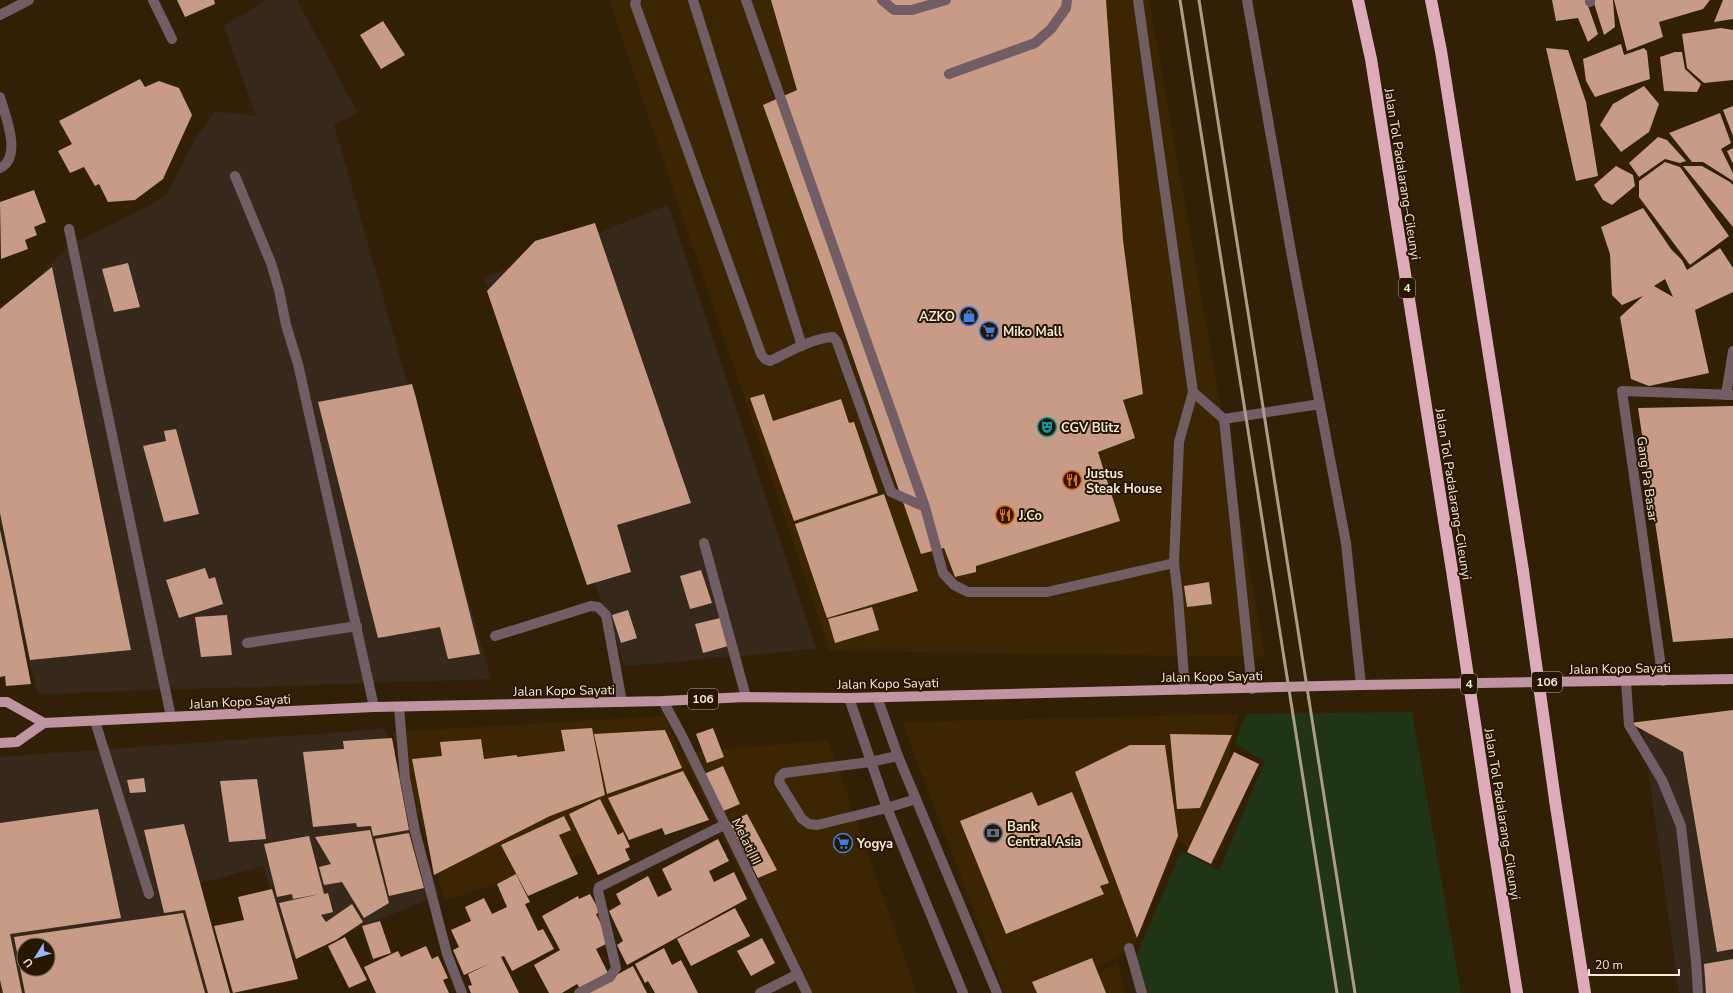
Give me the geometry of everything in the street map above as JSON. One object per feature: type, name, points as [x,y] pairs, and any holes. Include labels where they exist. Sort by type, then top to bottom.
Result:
[{"type":"highway","name":"Jalan Tol Padalarang–Cileunyi","points":[[1358,0],[1372,67],[1517,993]]},
{"type":"highway","points":[[1431,0],[1441,51],[1524,570],[1555,800],[1585,993]]},
{"type":"main road","name":"Jalan Kopo Sayati","points":[[44,723],[374,707],[663,701],[746,697],[848,698],[1252,689],[1361,685],[1733,679]]},
{"type":"main road","points":[[0,702],[7,702],[44,723],[17,742],[0,743]]},
{"type":"street","points":[[0,15],[29,0]]},
{"type":"street","points":[[153,0],[172,39]]},
{"type":"street","points":[[636,0],[635,4],[761,354],[765,359],[770,361],[802,346],[833,337],[838,342],[891,492],[925,507]]},
{"type":"street","points":[[692,0],[802,346]]},
{"type":"street","points":[[746,0],[925,507],[943,573],[954,585],[968,592],[1047,592],[1174,563]]},
{"type":"street","points":[[882,0],[894,10],[912,10],[946,0]]},
{"type":"street","points":[[949,74],[1035,43],[1051,29],[1066,8],[1067,0]]},
{"type":"street","points":[[1138,0],[1193,392],[1179,442],[1174,563],[1185,690]]},
{"type":"street","points":[[1247,0],[1292,257],[1346,543],[1361,685]]},
{"type":"street","points":[[0,97],[11,138],[12,153],[8,161],[0,168]]},
{"type":"street","points":[[235,176],[271,263],[280,290],[286,325],[298,364],[374,707]]},
{"type":"street","points":[[69,229],[171,717]]},
{"type":"street","points":[[1730,395],[1733,351]]},
{"type":"street","name":"Gang Pa Basar","points":[[1663,681],[1622,390],[1730,395]]},
{"type":"street","points":[[1193,392],[1224,419],[1252,689]]},
{"type":"street","points":[[1224,419],[1320,404]]},
{"type":"street","points":[[704,543],[746,697]]},
{"type":"street","points":[[495,636],[592,606],[598,606],[606,615],[622,702]]},
{"type":"street","points":[[247,643],[327,632],[357,626]]},
{"type":"street","points":[[1626,681],[1629,725],[1662,780],[1681,826],[1696,960],[1698,993]]},
{"type":"street","points":[[877,697],[898,756],[993,992]]},
{"type":"street","points":[[848,698],[887,808],[963,993]]},
{"type":"street","name":"Melati III","points":[[663,701],[682,736],[807,993]]},
{"type":"street","points":[[399,707],[405,778],[415,831],[447,954],[462,993]]},
{"type":"street","points":[[95,721],[149,894]]},
{"type":"street","points":[[898,756],[870,762],[784,773],[780,777],[779,782],[802,819],[809,824],[817,825],[887,808],[916,799]]},
{"type":"street","points":[[579,993],[610,977],[616,968],[598,892],[600,887],[724,825]]},
{"type":"street","points":[[1130,948],[1142,993]]},
{"type":"street","points":[[760,993],[798,974]]},
{"type":"shaded area","points":[[266,0],[297,0],[358,113],[334,124],[491,679],[38,694],[0,546],[0,314],[7,310],[70,244],[115,223],[166,196],[197,136],[215,111],[256,116],[224,26]]},
{"type":"shaded area","points":[[609,0],[1149,0],[1265,657],[830,651]]},
{"type":"shaded area","points":[[668,205],[816,649],[625,666],[484,278]]},
{"type":"shaded area","points":[[1238,714],[1229,754],[1252,773],[1216,860],[1178,842],[1133,949],[1045,993],[1005,993],[902,722]]},
{"type":"shaded area","points":[[665,716],[704,812],[445,901],[392,732]]},
{"type":"shaded area","points":[[1733,728],[1733,993],[1679,993],[1643,731]]},
{"type":"shaded area","points":[[386,729],[439,895],[292,955],[263,866],[187,887],[219,993],[0,993],[0,757]]},
{"type":"shaded area","points":[[828,740],[917,993],[801,993],[681,753]]},
{"type":"shaded area","points":[[1118,963],[1125,993],[1059,993]]},
{"type":"green space","points":[[1412,712],[1461,993],[1135,993],[1130,971],[1181,851],[1219,871],[1265,761],[1235,744],[1246,714]]},
{"type":"building","points":[[177,0],[214,0],[215,4],[185,17]]},
{"type":"building","name":"Miko Mall","points":[[771,0],[1106,0],[1123,240],[1143,394],[1123,400],[1135,438],[1098,452],[1120,521],[976,566],[976,572],[955,577],[944,548],[921,554],[822,268],[763,105],[797,90]]},
{"type":"building","points":[[1552,0],[1586,0],[1598,34],[1588,42],[1578,18],[1556,21]]},
{"type":"building","points":[[1593,0],[1613,0],[1615,27],[1604,35]]},
{"type":"building","points":[[1614,0],[1710,0],[1703,9],[1659,22],[1663,37],[1627,51]]},
{"type":"building","points":[[1723,0],[1733,0],[1733,19],[1714,22]]},
{"type":"building","points":[[383,21],[405,55],[381,69],[360,35]]},
{"type":"building","points":[[1721,28],[1733,30],[1733,80],[1704,83],[1687,68],[1682,34]]},
{"type":"building","points":[[1621,44],[1624,55],[1644,48],[1647,51],[1650,79],[1595,97],[1586,81],[1583,59]]},
{"type":"building","points":[[1546,48],[1568,50],[1586,102],[1598,176],[1576,181]]},
{"type":"building","points":[[1675,52],[1682,52],[1685,69],[1701,84],[1697,92],[1664,91],[1660,57]]},
{"type":"building","points":[[140,79],[145,87],[159,81],[179,88],[192,115],[163,179],[135,200],[108,202],[99,184],[95,186],[84,167],[70,173],[58,151],[72,144],[59,121]]},
{"type":"building","points":[[1644,86],[1659,104],[1649,132],[1621,152],[1600,125],[1613,104]]},
{"type":"building","points":[[1733,106],[1733,136],[1723,110]]},
{"type":"building","points":[[1720,113],[1731,143],[1721,149],[1733,173],[1733,181],[1703,162],[1692,162],[1669,133]]},
{"type":"building","points":[[1658,137],[1667,140],[1686,161],[1680,163],[1665,159],[1639,177],[1629,163]]},
{"type":"building","points":[[1733,148],[1733,164],[1727,151]]},
{"type":"building","points":[[1665,162],[1680,167],[1729,236],[1690,265],[1639,197],[1639,181]]},
{"type":"building","points":[[1616,166],[1633,175],[1635,186],[1612,205],[1603,200],[1594,185]]},
{"type":"building","points":[[1683,166],[1702,166],[1733,185],[1733,227]]},
{"type":"building","points":[[34,190],[46,222],[34,227],[37,235],[25,240],[28,249],[1,259],[0,202]]},
{"type":"building","points":[[1643,208],[1671,249],[1682,260],[1687,270],[1720,248],[1733,268],[1733,292],[1695,310],[1709,373],[1649,386],[1631,379],[1620,317],[1643,296],[1622,305],[1612,295],[1610,254],[1601,227]],"holes":[[[1665,279],[1673,297],[1654,286]]]},
{"type":"building","points":[[595,223],[691,503],[617,525],[631,572],[587,585],[487,291],[535,241]]},
{"type":"building","points":[[128,263],[140,307],[114,312],[102,269]]},
{"type":"building","points":[[52,267],[131,650],[30,660],[0,513],[0,309]]},
{"type":"building","points":[[412,384],[480,654],[448,659],[440,627],[378,638],[318,402]]},
{"type":"building","points":[[764,394],[773,421],[841,399],[849,423],[854,422],[878,493],[794,521],[750,398]]},
{"type":"building","points":[[1733,406],[1733,638],[1673,642],[1638,408]]},
{"type":"building","points":[[176,429],[199,514],[164,522],[143,446],[166,441],[164,431]]},
{"type":"building","points":[[884,494],[918,591],[827,618],[795,524]]},
{"type":"building","points":[[0,530],[31,684],[6,686],[5,676],[0,677]]},
{"type":"building","points":[[205,568],[209,579],[215,577],[223,604],[179,618],[166,580]]},
{"type":"building","points":[[701,570],[712,603],[690,609],[680,576]]},
{"type":"building","points":[[1209,582],[1212,604],[1187,607],[1184,586]]},
{"type":"building","points":[[872,607],[879,630],[835,643],[828,619]]},
{"type":"building","points":[[628,610],[637,638],[621,643],[612,615]]},
{"type":"building","points":[[227,615],[232,655],[201,657],[195,617]]},
{"type":"building","points":[[720,618],[728,646],[703,653],[695,624]]},
{"type":"building","points":[[1733,710],[1733,949],[1717,952],[1683,752],[1630,723]]},
{"type":"building","points":[[592,728],[605,795],[550,816],[434,875],[412,759],[442,756],[440,742],[481,739],[484,759],[517,755],[517,757],[565,751],[561,730]]},
{"type":"building","points":[[713,728],[724,757],[707,763],[696,734]]},
{"type":"building","points":[[665,730],[682,768],[607,794],[594,734]]},
{"type":"building","points":[[1170,734],[1232,735],[1200,808],[1177,809]]},
{"type":"building","points":[[392,738],[409,830],[373,836],[371,826],[357,827],[356,823],[313,827],[303,752],[344,749],[343,741]]},
{"type":"building","points":[[1130,745],[1165,745],[1178,836],[1137,938],[1075,772]]},
{"type":"building","points":[[1234,752],[1259,764],[1211,864],[1187,852]]},
{"type":"building","points":[[723,766],[740,804],[721,812],[704,774]]},
{"type":"building","points":[[683,771],[709,820],[665,835],[662,828],[629,840],[608,798]]},
{"type":"building","points":[[144,778],[146,792],[130,793],[127,780]]},
{"type":"building","points":[[257,779],[266,839],[229,842],[220,781]]},
{"type":"building","points":[[1032,792],[1038,806],[1072,792],[1109,883],[1100,886],[1104,894],[1006,934],[960,821]]},
{"type":"building","points":[[600,799],[618,835],[623,832],[630,847],[625,849],[630,860],[598,875],[569,814]]},
{"type":"building","points":[[98,809],[121,918],[10,934],[16,964],[16,977],[19,977],[22,993],[3,993],[0,980],[0,823]]},
{"type":"building","points":[[747,814],[777,870],[758,878],[729,822]]},
{"type":"building","points":[[564,816],[571,830],[559,835],[578,874],[528,896],[501,845]]},
{"type":"building","points":[[184,824],[230,993],[208,993],[185,910],[164,913],[144,830]]},
{"type":"building","points":[[370,830],[389,903],[364,918],[342,882],[324,885],[319,867],[331,864],[315,837]]},
{"type":"building","points":[[409,833],[424,888],[389,896],[375,839]]},
{"type":"building","points":[[309,836],[324,894],[328,893],[333,912],[321,915],[326,922],[352,904],[363,922],[336,940],[296,959],[279,903],[320,894],[293,899],[292,894],[277,897],[264,844]]},
{"type":"building","points":[[718,839],[729,861],[709,871],[714,882],[734,872],[747,899],[627,965],[617,945],[623,941],[609,911],[621,904],[616,894],[648,876],[658,897],[672,890],[662,869]]},
{"type":"building","points":[[516,874],[530,902],[525,904],[538,931],[543,929],[554,949],[512,971],[504,956],[501,957],[519,993],[471,993],[468,986],[472,985],[468,974],[491,963],[464,975],[453,950],[459,947],[451,930],[471,921],[465,907],[484,898],[492,914],[507,907],[497,884]]},
{"type":"building","points":[[272,889],[298,979],[233,993],[214,926],[244,920],[238,897]]},
{"type":"building","points":[[590,894],[600,912],[596,914],[610,942],[596,949],[609,975],[581,990],[577,984],[562,993],[549,993],[534,965],[560,950],[542,916],[578,896],[579,899]]},
{"type":"building","points":[[735,908],[750,936],[691,966],[677,939]]},
{"type":"building","points":[[183,913],[205,993],[25,993],[22,977],[56,977],[56,937],[16,937],[16,947],[14,937]]},
{"type":"building","points":[[380,921],[391,953],[373,959],[362,926]]},
{"type":"building","points":[[345,937],[367,980],[349,988],[328,946]]},
{"type":"building","points":[[762,938],[775,963],[751,976],[737,951]]},
{"type":"building","points":[[426,946],[432,959],[438,956],[448,978],[443,980],[449,993],[376,993],[364,967],[398,951],[401,957]]},
{"type":"building","points":[[664,948],[672,965],[681,960],[698,993],[655,993],[648,981],[645,983],[635,964]]},
{"type":"building","points":[[1092,958],[1106,993],[1037,993],[1032,982]]},
{"type":"building","points":[[1733,959],[1733,993],[1706,993],[1704,964]]},
{"type":"building","points":[[633,966],[647,993],[583,993]]},
{"type":"railway","points":[[1180,0],[1337,993]]},
{"type":"railway","points":[[1199,0],[1355,993]]},
{"type":"place","name":"AZKO","points":[[969,316]]},
{"type":"place","name":"Miko Mall","points":[[989,331]]},
{"type":"place","name":"CGV Blitz","points":[[1047,427]]},
{"type":"place","name":"Justus Steak House","points":[[1072,480]]},
{"type":"place","name":"J.Co","points":[[1005,515]]},
{"type":"place","name":"Bank Central Asia","points":[[993,833]]},
{"type":"place","name":"Yogya","points":[[843,843]]}]
